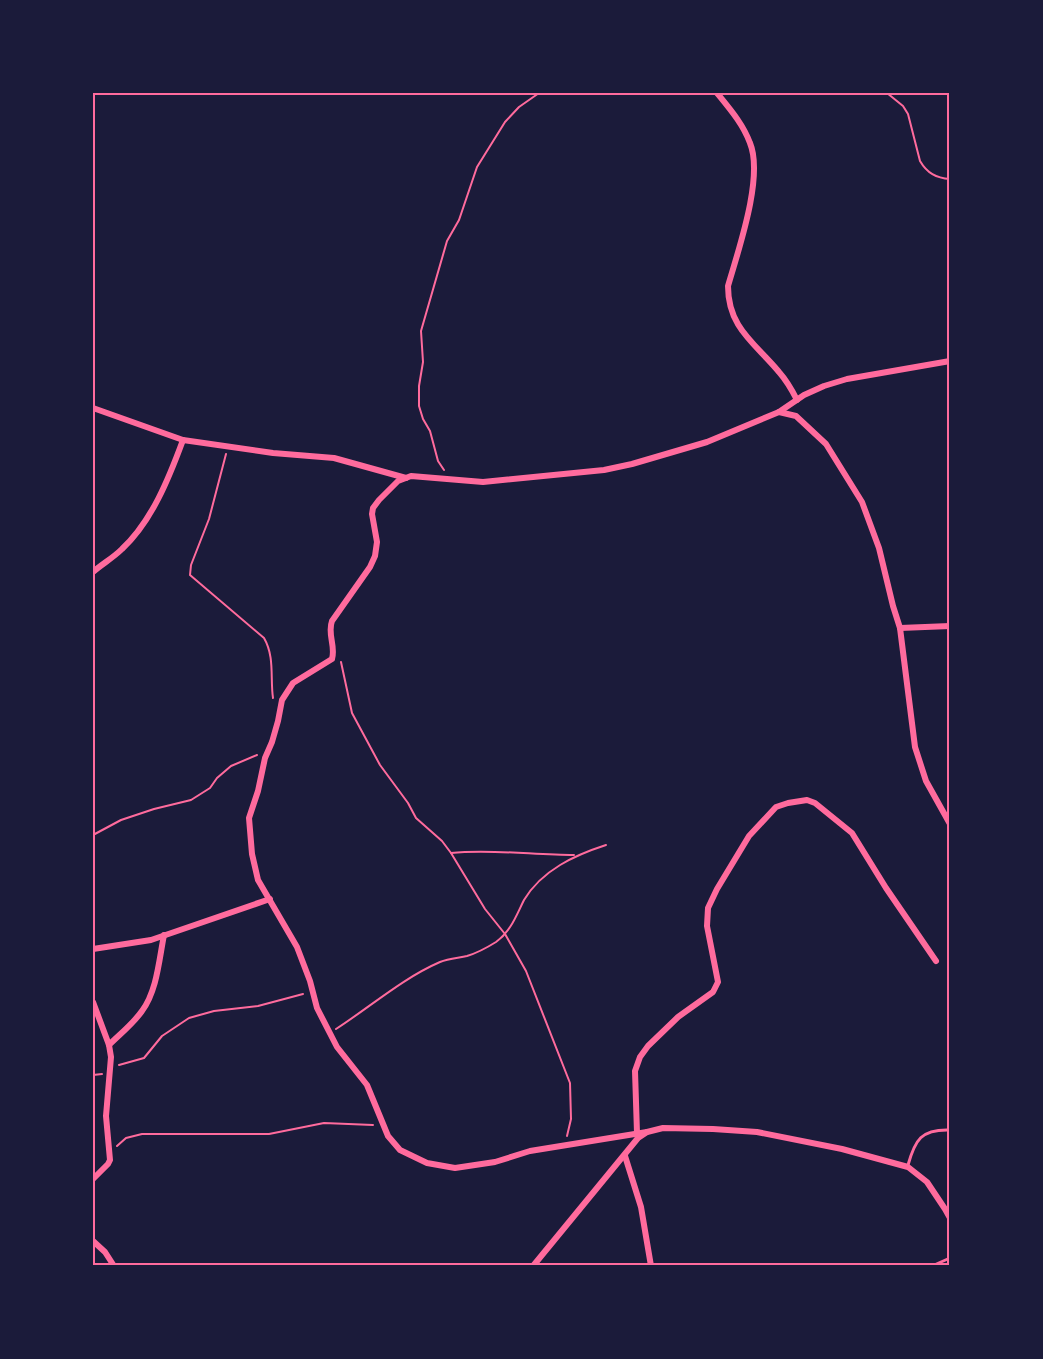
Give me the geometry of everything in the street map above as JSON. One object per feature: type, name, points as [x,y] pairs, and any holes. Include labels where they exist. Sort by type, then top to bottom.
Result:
[{"type":"street","points":[[717,93],[739,121],[751,144],[754,161],[753,184],[728,286],[728,303],[738,327],[779,372],[797,400]]},
{"type":"street","points":[[950,361],[847,379],[824,386],[779,412],[707,442],[623,466],[483,482],[411,476],[398,482],[373,508],[375,556],[329,628],[333,647],[332,659],[294,682],[282,700],[278,721],[249,818],[252,854],[258,880],[297,946],[317,1008],[329,1034],[367,1085],[382,1126],[400,1150],[427,1163],[455,1168],[495,1162],[530,1151],[663,1128],[758,1132],[842,1149],[908,1167],[927,1182],[950,1218]]},
{"type":"street","points":[[93,408],[183,440],[273,453],[334,458],[406,478]]},
{"type":"street","points":[[779,412],[796,416],[826,444],[862,502],[879,548],[900,628],[915,747],[926,781],[950,824]]},
{"type":"street","points":[[93,572],[123,549],[140,529],[155,504],[183,440]]},
{"type":"street","points":[[900,628],[950,626]]},
{"type":"street","points":[[637,1133],[635,1071],[640,1057],[678,1017],[713,992],[718,982],[708,926],[708,908],[749,836],[776,807],[807,801],[815,803],[852,833],[891,897],[936,961]]},
{"type":"street","points":[[93,949],[151,940],[270,899]]},
{"type":"street","points":[[109,1045],[129,1026],[148,1002],[164,935]]},
{"type":"street","points":[[93,1002],[109,1045],[110,1068],[106,1116],[110,1151],[108,1164],[93,1179]]},
{"type":"street","points":[[532,1266],[638,1138],[647,1132]]},
{"type":"street","points":[[625,1156],[641,1207],[651,1266]]},
{"type":"street","points":[[93,1241],[105,1252],[114,1266]]},
{"type":"lane","points":[[908,1167],[914,1146],[922,1136],[936,1130],[950,1130]]},
{"type":"lane","points":[[932,1266],[950,1258]]},
{"type":"path","points":[[448,478],[438,461],[430,431],[419,406],[419,386],[423,362],[421,331],[447,241],[459,220],[477,167],[505,122],[519,107],[539,93]]},
{"type":"path","points":[[887,93],[903,106],[908,114],[920,161],[924,168],[932,174],[950,179]]},
{"type":"path","points":[[228,445],[209,519],[191,565],[190,575],[264,638],[272,669],[274,704]]},
{"type":"path","points":[[340,654],[352,713],[380,765],[408,803],[416,818],[452,853],[485,909],[505,934],[526,971],[570,1083],[571,1119],[565,1145]]},
{"type":"path","points":[[93,835],[121,820],[191,800],[210,788],[217,778],[231,766],[269,749]]},
{"type":"path","points":[[329,1034],[404,982],[442,961],[469,956],[486,948],[505,934],[535,885],[553,869],[576,855],[606,845]]},
{"type":"path","points":[[452,853],[576,855]]},
{"type":"path","points":[[110,1068],[144,1058],[162,1036],[189,1018],[214,1011],[258,1006],[313,991]]},
{"type":"path","points":[[110,1151],[126,1138],[142,1134],[269,1134],[324,1123],[382,1126]]}]
